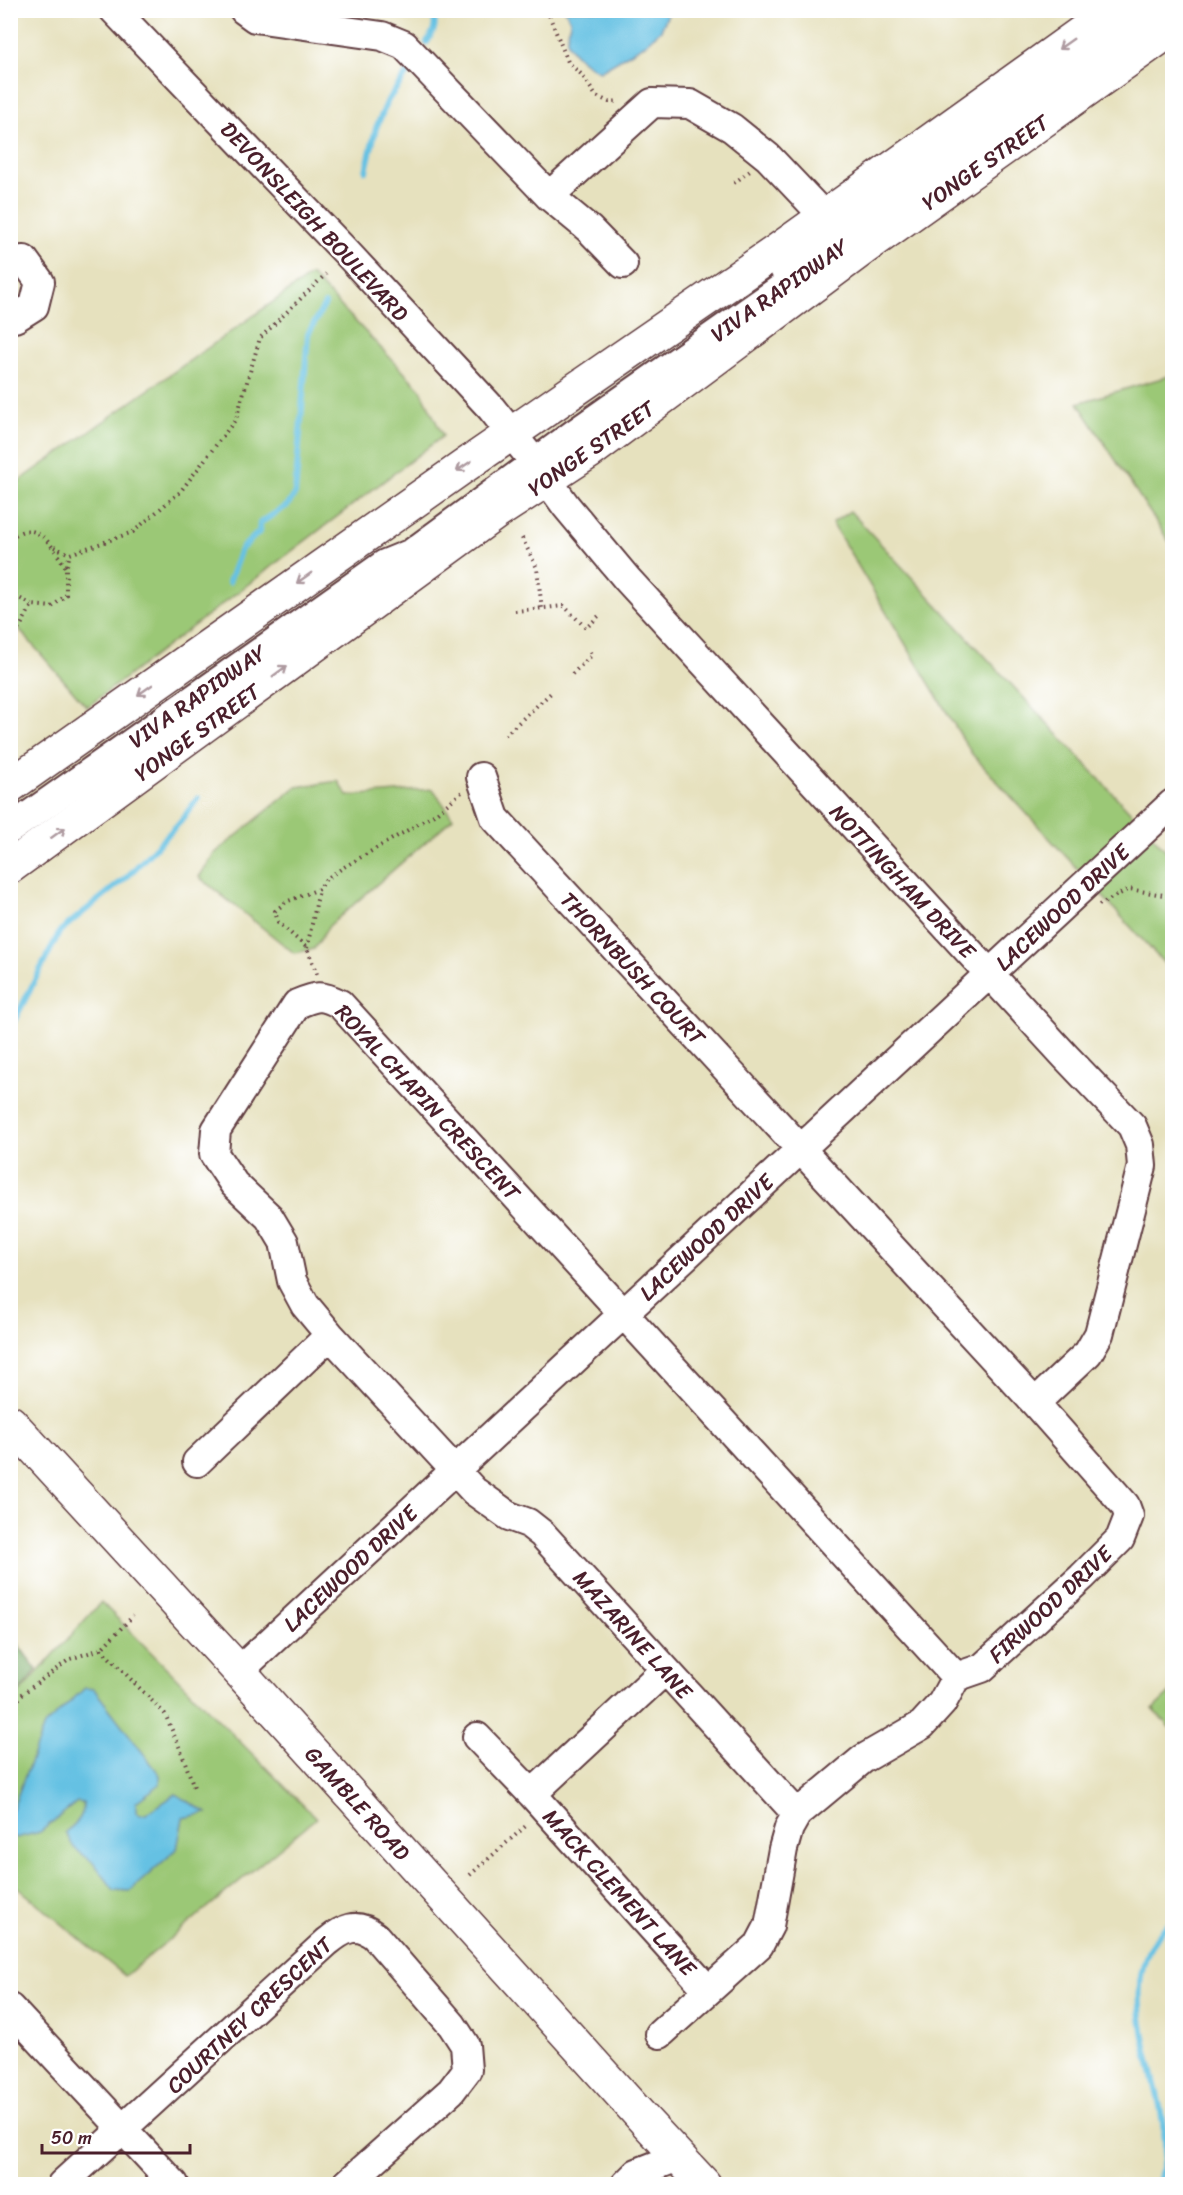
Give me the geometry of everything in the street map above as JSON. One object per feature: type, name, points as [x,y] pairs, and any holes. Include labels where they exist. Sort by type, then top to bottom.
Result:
[{"type":"main road","name":"YONGE STREET","points":[[10,867],[530,457],[824,216],[1113,10]]},
{"type":"main road","name":"YONGE STREET","points":[[10,786],[434,487],[530,457],[598,446],[864,248],[1173,29]]},
{"type":"main road","name":"GAMBLE ROAD","points":[[10,1422],[239,1671],[671,2171],[704,2184]]},
{"type":"street","name":"DEVONSLEIGH BOULEVARD","points":[[114,10],[347,253],[530,457]]},
{"type":"street","points":[[244,10],[255,18],[382,36],[404,45],[549,196],[589,229],[623,264]]},
{"type":"street","points":[[371,10],[382,36]]},
{"type":"street","name":"VIVA RAPIDWAY","points":[[10,829],[385,564],[412,553],[530,457],[1149,10]]},
{"type":"street","name":"VIVA RAPIDWAY","points":[[530,457],[1171,10]]},
{"type":"street","points":[[549,196],[652,104],[690,104],[732,128],[768,157],[824,216]]},
{"type":"street","points":[[10,261],[24,260],[40,282],[34,306],[15,318],[10,318]]},
{"type":"street","name":"NOTTINGHAM DRIVE","points":[[530,457],[640,594],[1132,1126],[1140,1145],[1142,1166],[1099,1334],[1088,1353],[1035,1403]]},
{"type":"street","name":"THORNBUSH COURT","points":[[481,777],[495,818],[800,1150]]},
{"type":"street","name":"LACEWOOD DRIVE","points":[[239,1671],[1173,804]]},
{"type":"street","name":"ROYAL CHAPIN CRESCENT","points":[[456,1470],[330,1335],[305,1305],[292,1281],[284,1242],[269,1217],[234,1184],[214,1154],[216,1130],[297,1004],[314,997],[327,997],[340,1004],[624,1314]]},
{"type":"street","name":"FIRWOOD DRIVE","points":[[800,1150],[1035,1403],[1125,1504],[1129,1516],[1120,1539],[1082,1577],[982,1668],[956,1677]]},
{"type":"street","points":[[624,1314],[956,1677]]},
{"type":"street","points":[[197,1462],[330,1335]]},
{"type":"street","name":"MAZARINE LANE","points":[[456,1470],[474,1491],[491,1505],[509,1516],[528,1523],[542,1534],[797,1814]]},
{"type":"street","name":"MACK CLEMENT LANE","points":[[534,1805],[665,1670]]},
{"type":"street","name":"MACK CLEMENT LANE","points":[[660,2034],[759,1945],[770,1926],[783,1849],[789,1828],[797,1814],[863,1759],[922,1725],[942,1703],[956,1677]]},
{"type":"street","name":"MACK CLEMENT LANE","points":[[477,1737],[534,1805],[708,1990]]},
{"type":"street","name":"COURTNEY CRESCENT","points":[[123,2129],[342,1930],[354,1928],[368,1931],[452,2025],[465,2045],[467,2070],[451,2091],[347,2184]]},
{"type":"street","points":[[10,2008],[174,2184]]},
{"type":"street","points":[[62,2184],[123,2129]]},
{"type":"street","points":[[626,2184],[637,2173],[671,2171]]},
{"type":"path","points":[[547,10],[568,62],[582,75],[596,96],[609,102],[632,101],[645,109]]},
{"type":"path","points":[[51,546],[70,554],[133,532],[180,492],[236,419],[260,338],[326,274]]},
{"type":"path","points":[[10,538],[23,531],[36,532],[51,546],[66,569]]},
{"type":"path","points":[[522,538],[537,568],[542,609]]},
{"type":"path","points":[[10,593],[32,605],[52,608],[66,595],[66,569],[70,554]]},
{"type":"path","points":[[10,645],[32,605]]},
{"type":"path","points":[[515,611],[564,606],[584,630],[601,614]]},
{"type":"path","points":[[572,674],[592,655],[590,652]]},
{"type":"path","points":[[505,735],[553,691]]},
{"type":"path","points":[[307,948],[319,889],[326,879],[434,815],[481,777]]},
{"type":"path","points":[[1084,887],[1100,906],[1129,890],[1169,896],[1173,900]]},
{"type":"path","points":[[319,889],[286,902],[275,911],[278,922],[307,948],[327,997]]},
{"type":"path","points":[[10,1715],[21,1695],[70,1659],[101,1649],[134,1616]]},
{"type":"path","points":[[101,1649],[165,1714],[195,1790]]},
{"type":"path","points":[[470,1875],[534,1805]]},
{"type":"green space","points":[[311,275],[421,390],[443,436],[87,707],[11,620],[11,491],[15,484]]},
{"type":"green space","points":[[1172,375],[1172,546],[1078,403]]},
{"type":"green space","points":[[850,511],[1172,857],[1172,972],[972,754],[832,523]]},
{"type":"green space","points":[[338,781],[348,796],[433,789],[453,818],[329,926],[314,949],[294,953],[199,877],[214,854],[296,787]]},
{"type":"green space","points":[[101,1602],[316,1818],[125,1976],[16,1886],[11,1885],[11,1702]]},
{"type":"green space","points":[[11,1635],[37,1670],[11,1702]]},
{"type":"green space","points":[[1172,1691],[1172,1730],[1153,1709]]},
{"type":"water","points":[[565,10],[669,10],[669,12],[661,30],[644,45],[600,71],[585,62],[568,43],[570,20]]},
{"type":"water","points":[[85,1688],[94,1689],[160,1775],[160,1784],[136,1802],[136,1812],[140,1815],[146,1814],[176,1794],[207,1813],[183,1818],[177,1849],[130,1891],[114,1890],[94,1863],[74,1848],[65,1832],[78,1820],[83,1803],[77,1802],[40,1832],[16,1838],[11,1835],[11,1813],[44,1726]]},
{"type":"waterway","points":[[427,42],[434,27],[432,10]]},
{"type":"waterway","points":[[366,171],[376,128],[388,100],[411,68]]},
{"type":"waterway","points":[[229,582],[241,549],[259,532],[260,523],[288,505],[295,494],[308,334],[325,304]]},
{"type":"waterway","points":[[10,1029],[60,931],[127,877],[181,821],[198,798]]},
{"type":"waterway","points":[[1159,2184],[1165,2143],[1162,2116],[1142,2026],[1140,1997],[1142,1969],[1152,1943],[1172,1921]]}]
